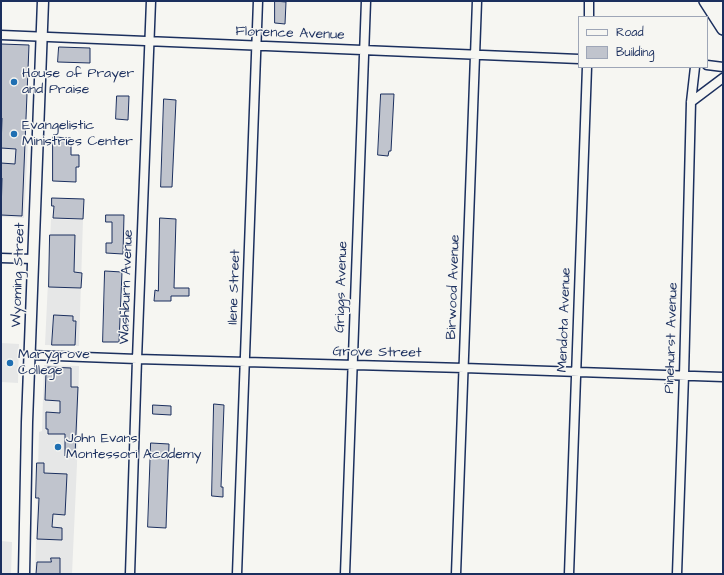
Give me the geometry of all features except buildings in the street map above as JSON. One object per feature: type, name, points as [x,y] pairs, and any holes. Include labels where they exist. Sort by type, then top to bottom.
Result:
[{"type":"highway","points":[[716,1],[723,11]]},
{"type":"main road","points":[[705,1],[723,29]]},
{"type":"street","name":"Wyoming Street","points":[[24,574],[33,259],[43,1]]},
{"type":"street","name":"Washburn Avenue","points":[[130,574],[151,1]]},
{"type":"street","name":"Ilene Street","points":[[237,574],[246,363],[258,1]]},
{"type":"street","name":"Griggs Avenue","points":[[345,574],[366,1]]},
{"type":"street","name":"Birwood Avenue","points":[[456,574],[478,1]]},
{"type":"street","points":[[589,1],[589,16]]},
{"type":"street","name":"Florence Avenue","points":[[1,35],[578,59]]},
{"type":"street","points":[[708,66],[723,66]]},
{"type":"street","name":"Mendota Avenue","points":[[569,574],[587,68]]},
{"type":"street","name":"Pinehurst Avenue","points":[[677,574],[691,102],[695,68]]},
{"type":"street","points":[[691,102],[723,78]]},
{"type":"street","points":[[1,258],[33,259]]},
{"type":"street","name":"Grove Street","points":[[30,355],[723,377]]},
{"type":"shaded area","points":[[1,142],[28,143],[24,218],[1,217]]},
{"type":"shaded area","points":[[51,219],[83,220],[79,346],[45,345]]},
{"type":"shaded area","name":"Marygrove College","points":[[1,343],[19,344],[18,383],[1,382]]},
{"type":"shaded area","points":[[44,365],[79,366],[77,464],[72,574],[35,574],[39,432],[42,431]]},
{"type":"shaded area","points":[[1,541],[12,542],[11,574],[1,574]]},
{"type":"place","name":"House of Prayer and Praise","points":[[14,82]]},
{"type":"place","name":"Evangelistic Ministries Center","points":[[14,134]]},
{"type":"place","name":"Marygrove College","points":[[10,363]]},
{"type":"place","name":"John Evans Montessori Academy","points":[[58,447]]}]
